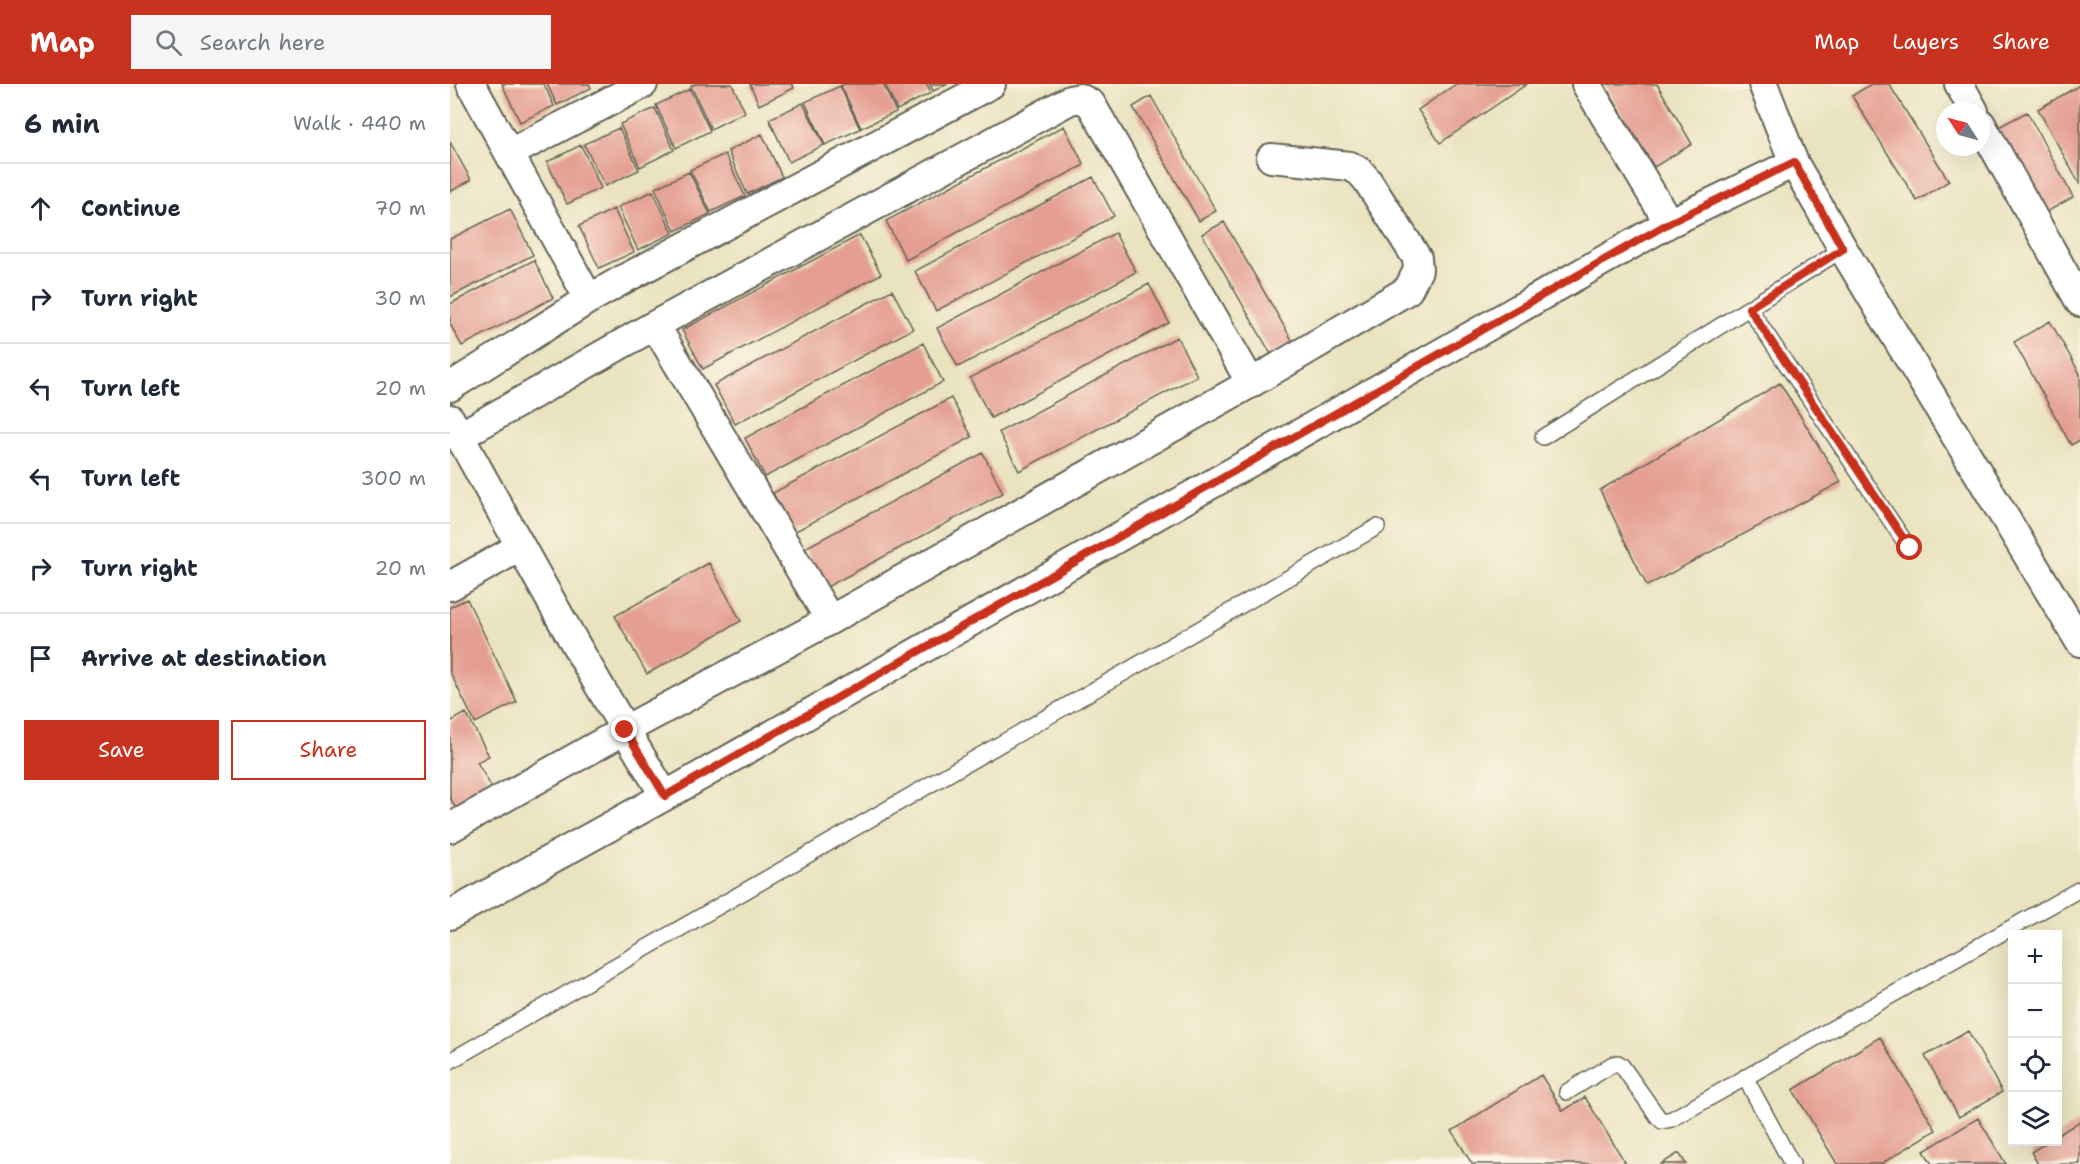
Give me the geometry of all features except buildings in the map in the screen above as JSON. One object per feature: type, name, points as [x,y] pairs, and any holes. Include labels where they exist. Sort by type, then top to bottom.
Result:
[{"type":"street","points":[[471,84],[589,299]]},
{"type":"street","points":[[510,153],[643,84]]},
{"type":"street","points":[[450,387],[589,299],[991,84]]},
{"type":"street","points":[[1586,84],[1669,223]]},
{"type":"street","points":[[1763,84],[1794,162],[1843,249],[2079,639]]},
{"type":"street","points":[[1959,84],[1969,102]]},
{"type":"street","points":[[665,796],[520,547],[455,427],[655,325],[1070,100],[1080,98],[1091,104],[1251,383]]},
{"type":"street","points":[[1990,140],[2080,302]]},
{"type":"street","points":[[450,828],[625,730],[830,620],[1251,383],[1408,290],[1418,270],[1417,258],[1360,172],[1350,166],[1271,158]]},
{"type":"street","points":[[450,915],[665,796],[1669,223],[1794,162]]},
{"type":"street","points":[[655,325],[830,620]]},
{"type":"street","points":[[450,586],[520,547]]},
{"type":"lane","points":[[1543,437],[1843,249]]},
{"type":"lane","points":[[1749,308],[1910,548]]},
{"type":"lane","points":[[450,1061],[1377,527]]},
{"type":"lane","points":[[1567,1092],[1618,1063],[1654,1114],[1662,1120],[1667,1120],[2080,889]]},
{"type":"lane","points":[[1745,1077],[1792,1164]]},
{"type":"route","points":[[625,730],[665,796],[1669,223],[1794,162],[1843,249],[1749,308],[1910,548]]}]
